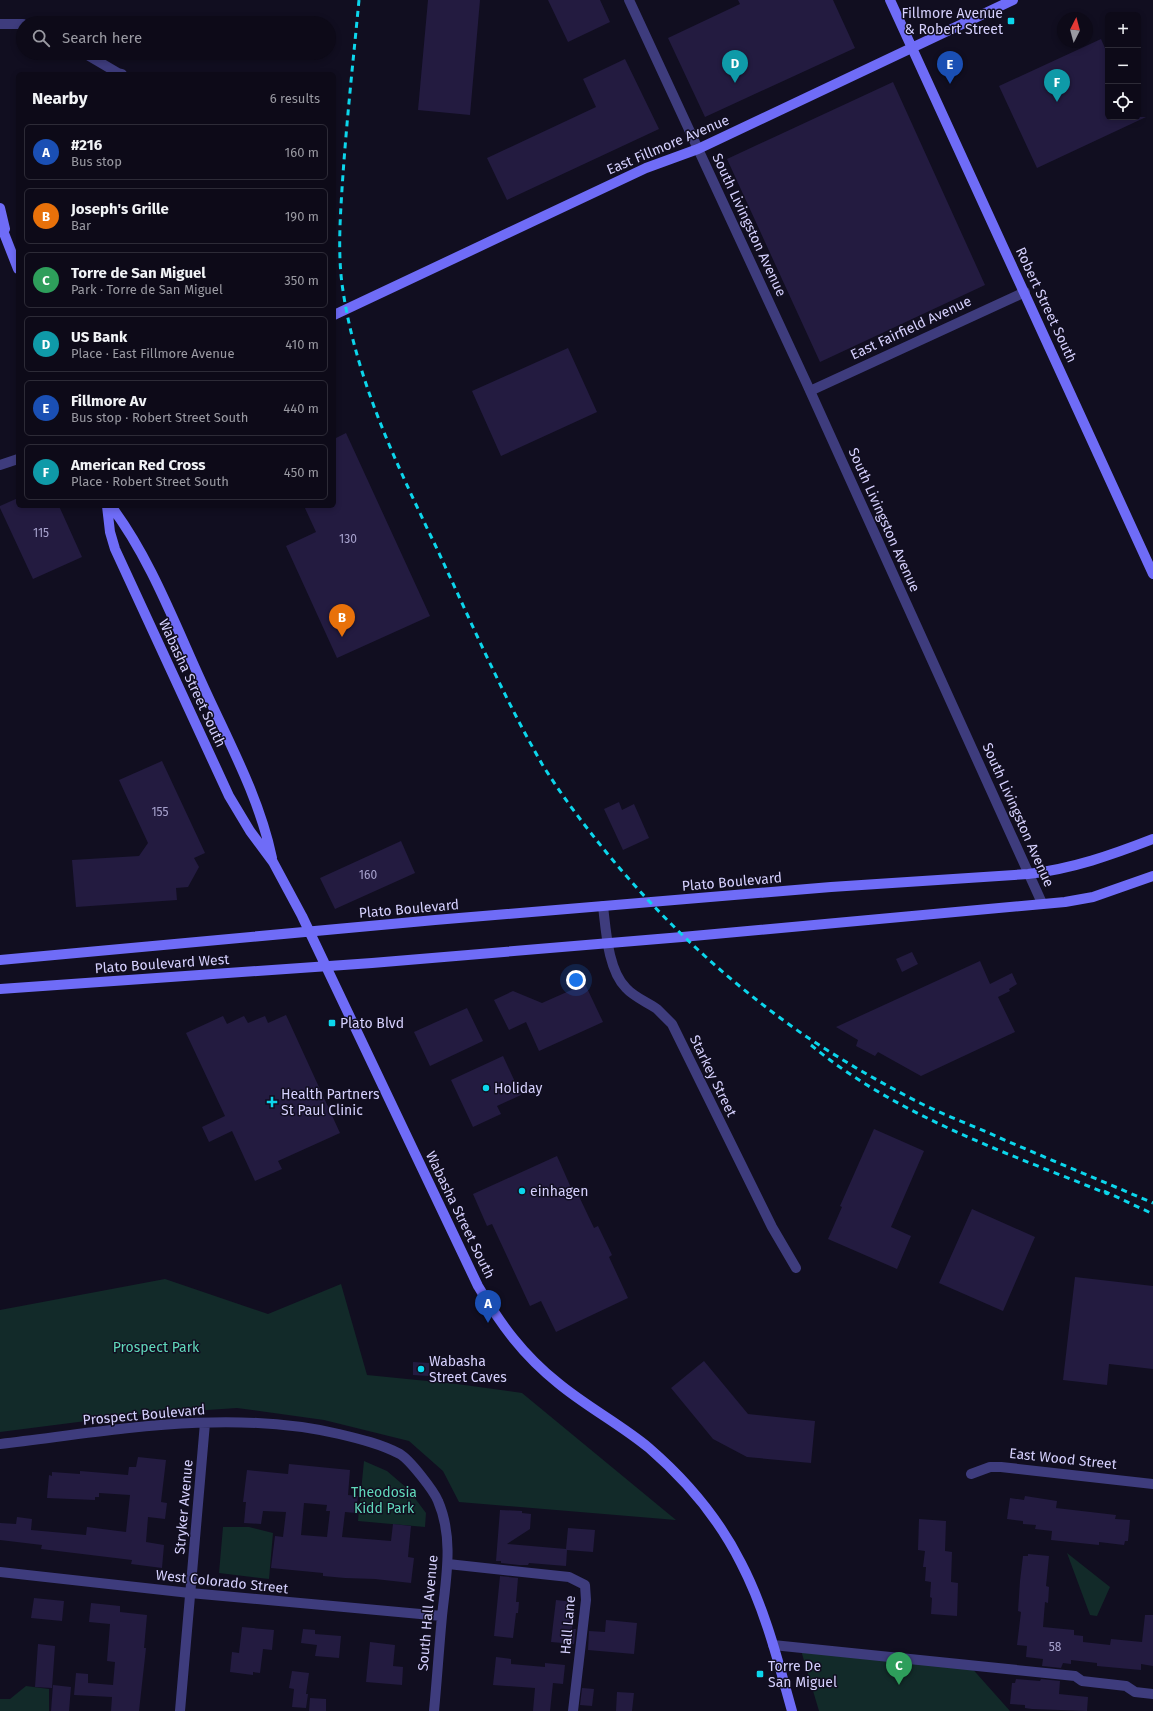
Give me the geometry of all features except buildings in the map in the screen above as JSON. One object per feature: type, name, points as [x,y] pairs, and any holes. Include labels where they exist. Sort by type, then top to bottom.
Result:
[{"type":"main road","name":"Robert Street South","points":[[890,0],[913,47],[1153,574]]},
{"type":"main road","name":"East Fillmore Avenue","points":[[336,314],[646,168],[698,149],[1013,0]]},
{"type":"main road","points":[[0,208],[7,238]]},
{"type":"main road","points":[[0,223],[16,263]]},
{"type":"main road","name":"Wabasha Street South","points":[[107,508],[114,549],[213,762],[243,820],[273,862],[309,931],[478,1286],[495,1314],[520,1349],[569,1391],[635,1437],[666,1464],[693,1492],[725,1534],[742,1564],[757,1600],[773,1645],[792,1711]]},
{"type":"main road","name":"Wabasha Street South","points":[[112,508],[129,530],[146,562],[251,790],[264,822],[273,862]]},
{"type":"main road","name":"Plato Boulevard","points":[[309,931],[831,887],[1028,874],[1052,871],[1079,865],[1153,839]]},
{"type":"main road","points":[[326,966],[690,936],[1042,903],[1093,897],[1153,876]]},
{"type":"main road","name":"Plato Boulevard West","points":[[0,960],[309,931]]},
{"type":"main road","name":"Plato Boulevard West","points":[[0,990],[326,966]]},
{"type":"street","name":"South Livingston Avenue","points":[[629,0],[810,391],[1042,903]]},
{"type":"street","points":[[0,24],[16,24]]},
{"type":"street","points":[[96,60],[116,72]]},
{"type":"street","name":"East Fairfield Avenue","points":[[810,391],[1024,292]]},
{"type":"street","points":[[0,465],[16,460]]},
{"type":"street","name":"Starkey Street","points":[[603,906],[608,942],[616,972],[621,982],[627,990],[657,1010],[672,1024],[772,1227],[796,1268]]},
{"type":"street","name":"Prospect Boulevard","points":[[0,1444],[170,1424],[241,1422],[285,1425],[322,1431],[379,1445],[402,1455],[421,1476]]},
{"type":"street","name":"Stryker Avenue","points":[[180,1711],[205,1423]]},
{"type":"street","name":"East Wood Street","points":[[970,1474],[990,1467],[1001,1466],[1153,1484]]},
{"type":"street","name":"South Hall Avenue","points":[[421,1476],[438,1501],[447,1534],[448,1564],[434,1711]]},
{"type":"street","name":"Hall Lane","points":[[448,1564],[569,1577],[585,1585],[586,1600],[573,1711]]},
{"type":"street","name":"West Colorado Street","points":[[0,1572],[190,1593],[442,1616]]},
{"type":"street","points":[[773,1645],[1075,1676],[1082,1681],[1126,1686],[1135,1692],[1153,1694]]},
{"type":"green space","name":"Prospect Park","points":[[165,1279],[268,1314],[341,1284],[367,1375],[457,1384],[522,1393],[676,1520],[459,1502],[443,1471],[409,1441],[324,1420],[237,1408],[133,1415],[0,1432],[0,1310]]},
{"type":"green space","name":"Theodosia Kidd Park","points":[[364,1461],[387,1471],[408,1489],[426,1513],[425,1527],[358,1521]]},
{"type":"green space","points":[[223,1527],[249,1527],[273,1533],[269,1579],[219,1573]]},
{"type":"green space","points":[[1067,1553],[1110,1587],[1097,1616],[1090,1615]]},
{"type":"green space","name":"Torre De San Miguel","points":[[800,1647],[969,1665],[1010,1711],[819,1711]]},
{"type":"green space","points":[[26,1686],[49,1689],[49,1711],[0,1711],[0,1699],[10,1699]]},
{"type":"railway","points":[[359,0],[340,225],[342,284],[348,319],[367,388],[393,454],[475,632],[528,738],[549,775],[571,807],[602,847],[672,925],[749,994],[804,1035],[861,1071],[930,1108],[1153,1203]]},
{"type":"railway","points":[[811,1045],[844,1070],[915,1112],[992,1147],[1108,1194]]},
{"type":"railway","points":[[1104,1191],[1153,1214]]},
{"type":"place","name":"Fillmore Avenue & Robert Street","points":[[1011,21]]},
{"type":"place","name":"US Bank","points":[[735,83]]},
{"type":"place","name":"Fillmore Av","points":[[950,84]]},
{"type":"place","name":"American Red Cross","points":[[1057,102]]},
{"type":"place","name":"Joseph's Grille","points":[[342,637]]},
{"type":"place","name":"Plato Blvd","points":[[332,1023]]},
{"type":"place","name":"Holiday","points":[[486,1088]]},
{"type":"place","name":"Health Partners St Paul Clinic","points":[[272,1102]]},
{"type":"place","name":"einhagen","points":[[522,1191]]},
{"type":"place","name":"#216","points":[[488,1323]]},
{"type":"place","name":"Wabasha Street Caves","points":[[421,1369]]},
{"type":"place","name":"Torre De San Miguel","points":[[760,1674]]},
{"type":"place","name":"Torre de San Miguel","points":[[899,1685]]}]
